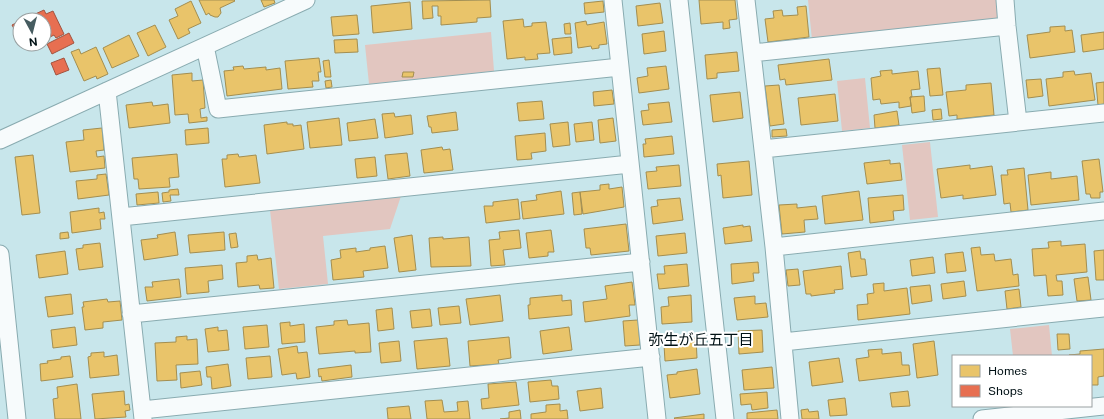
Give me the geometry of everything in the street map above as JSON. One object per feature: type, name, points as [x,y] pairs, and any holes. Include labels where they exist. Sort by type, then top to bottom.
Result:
[{"type":"street","points":[[0,140],[306,0]]},
{"type":"street","points":[[613,0],[657,419]]},
{"type":"street","points":[[679,0],[725,419]]},
{"type":"street","points":[[746,0],[774,247],[790,419]]},
{"type":"street","points":[[1005,0],[1018,122]]},
{"type":"street","points":[[752,53],[1007,26]]},
{"type":"street","points":[[205,46],[218,109],[620,67]]},
{"type":"street","points":[[107,91],[142,414],[651,357]]},
{"type":"street","points":[[763,149],[1104,113]]},
{"type":"street","points":[[121,217],[630,164]]},
{"type":"street","points":[[774,247],[1104,211]]},
{"type":"street","points":[[0,254],[17,419]]},
{"type":"street","points":[[131,314],[641,262]]},
{"type":"street","points":[[783,342],[1104,308]]},
{"type":"street","points":[[982,419],[1104,406]]},
{"type":"shaded area","points":[[808,0],[997,0],[999,15],[994,21],[812,40]]},
{"type":"shaded area","points":[[491,32],[494,71],[369,84],[365,45]]},
{"type":"shaded area","points":[[865,78],[870,128],[842,131],[837,81]]},
{"type":"shaded area","points":[[930,142],[938,217],[910,220],[902,145]]},
{"type":"shaded area","points":[[401,196],[390,229],[323,236],[328,284],[279,289],[270,210]]},
{"type":"shaded area","points":[[1049,325],[1052,355],[1013,355],[1010,329]]},
{"type":"building: Homes","points":[[199,0],[235,1],[220,8],[221,13],[218,17],[215,17],[209,13],[206,15]]},
{"type":"building: Homes","points":[[261,0],[274,0],[275,3],[264,7]]},
{"type":"building: Homes","points":[[490,0],[491,17],[477,18],[477,22],[441,25],[441,16],[438,16],[438,6],[432,6],[433,18],[423,19],[422,1]]},
{"type":"building: Homes","points":[[699,0],[735,0],[737,19],[729,20],[730,28],[723,29],[723,22],[701,24]]},
{"type":"building: Homes","points":[[191,1],[201,23],[188,29],[190,33],[178,39],[169,20],[178,16],[175,9]]},
{"type":"building: Homes","points":[[603,1],[604,12],[585,14],[584,3]]},
{"type":"building: Homes","points":[[410,2],[412,29],[373,33],[371,6]]},
{"type":"building: Homes","points":[[660,3],[663,23],[638,26],[636,6]]},
{"type":"building: Homes","points":[[806,6],[809,37],[768,42],[765,19],[774,18],[773,11],[782,10],[783,16],[798,15],[797,7]]},
{"type":"building: Homes","points":[[357,15],[359,34],[333,36],[331,17]]},
{"type":"building: Homes","points":[[523,19],[524,27],[532,26],[532,23],[546,22],[550,53],[537,54],[538,59],[525,60],[525,57],[507,59],[503,21]]},
{"type":"building: Homes","points":[[586,21],[587,25],[604,22],[607,44],[599,45],[599,48],[592,49],[591,46],[578,48],[575,23]]},
{"type":"building: Homes","points":[[570,23],[571,34],[565,34],[564,24]]},
{"type":"building: Homes","points":[[155,25],[166,47],[148,56],[137,33]]},
{"type":"building: Homes","points":[[1065,26],[1065,31],[1072,30],[1075,52],[1030,58],[1027,35],[1050,32],[1050,27]]},
{"type":"building: Homes","points":[[664,31],[666,51],[644,54],[642,34]]},
{"type":"building: Homes","points":[[1104,32],[1104,49],[1083,52],[1081,35]]},
{"type":"building: Homes","points":[[129,35],[139,56],[112,68],[103,48]]},
{"type":"building: Homes","points":[[571,37],[572,53],[554,55],[552,39]]},
{"type":"building: Homes","points":[[357,39],[358,52],[335,53],[334,40]]},
{"type":"building: Homes","points":[[96,47],[108,74],[97,79],[96,76],[84,81],[71,52],[79,49],[81,54]]},
{"type":"building: Homes","points":[[737,52],[739,71],[717,73],[717,78],[707,79],[705,55]]},
{"type":"building: Homes","points":[[319,58],[321,72],[318,72],[319,81],[312,81],[313,87],[288,89],[285,61]]},
{"type":"building: Homes","points":[[829,59],[832,80],[786,85],[785,79],[780,80],[778,65]]},
{"type":"building: Homes","points":[[329,60],[331,77],[325,77],[323,61]]},
{"type":"building: Homes","points":[[243,66],[244,69],[266,67],[266,70],[280,68],[282,89],[227,96],[224,71],[234,70],[233,67]]},
{"type":"building: Homes","points":[[666,66],[669,89],[639,93],[637,78],[648,76],[647,68]]},
{"type":"building: Homes","points":[[940,68],[943,95],[930,96],[927,69]]},
{"type":"building: Homes","points":[[892,70],[892,74],[918,71],[920,89],[911,90],[911,106],[899,108],[899,102],[881,104],[880,99],[873,100],[871,78],[881,76],[880,71]]},
{"type":"building: Homes","points":[[1074,71],[1075,75],[1091,73],[1095,100],[1049,106],[1046,79],[1063,77],[1063,72]]},
{"type":"building: Homes","points":[[403,72],[414,72],[413,77],[402,77]]},
{"type":"building: Homes","points":[[192,73],[192,81],[203,80],[205,108],[200,109],[201,118],[207,117],[207,121],[189,123],[188,114],[175,115],[172,75]]},
{"type":"building: Homes","points":[[1041,79],[1043,96],[1028,98],[1026,80]]},
{"type":"building: Homes","points":[[331,80],[332,87],[326,88],[325,81]]},
{"type":"building: Homes","points":[[1104,82],[1104,104],[1098,105],[1096,83]]},
{"type":"building: Homes","points":[[991,83],[994,115],[957,119],[957,115],[949,116],[946,92],[966,90],[966,85]]},
{"type":"building: Homes","points":[[779,85],[784,124],[770,126],[765,86]]},
{"type":"building: Homes","points":[[612,90],[614,104],[594,106],[593,92]]},
{"type":"building: Homes","points":[[740,92],[743,118],[713,122],[710,95]]},
{"type":"building: Homes","points":[[835,94],[838,121],[801,125],[798,98]]},
{"type":"building: Homes","points":[[924,96],[925,111],[912,113],[910,97]]},
{"type":"building: Homes","points":[[542,101],[544,119],[519,121],[517,103]]},
{"type":"building: Homes","points":[[152,102],[153,106],[168,104],[170,123],[129,128],[126,105]]},
{"type":"building: Homes","points":[[669,102],[672,122],[643,125],[641,111],[649,110],[648,104]]},
{"type":"building: Homes","points":[[941,109],[942,119],[933,120],[932,110]]},
{"type":"building: Homes","points":[[897,111],[899,125],[875,128],[874,115]]},
{"type":"building: Homes","points":[[456,112],[458,130],[432,133],[427,116]]},
{"type":"building: Homes","points":[[394,113],[395,117],[411,115],[413,134],[385,138],[382,114]]},
{"type":"building: Homes","points":[[339,118],[342,145],[310,148],[307,122]]},
{"type":"building: Homes","points":[[613,118],[616,141],[600,143],[598,120]]},
{"type":"building: Homes","points":[[375,119],[378,138],[349,141],[347,123]]},
{"type":"building: Homes","points":[[287,122],[287,124],[293,124],[293,126],[301,125],[304,149],[267,154],[264,125]]},
{"type":"building: Homes","points":[[568,122],[570,145],[553,147],[550,124]]},
{"type":"building: Homes","points":[[592,122],[594,140],[576,142],[574,124]]},
{"type":"building: Homes","points":[[102,128],[104,150],[96,151],[97,157],[104,156],[105,168],[70,172],[66,142],[84,140],[83,130]]},
{"type":"building: Homes","points":[[208,128],[209,143],[186,145],[185,130]]},
{"type":"building: Homes","points":[[786,129],[787,136],[772,137],[772,130]]},
{"type":"building: Homes","points":[[545,133],[546,151],[531,153],[532,159],[517,160],[515,136]]},
{"type":"building: Homes","points":[[672,136],[674,154],[644,157],[643,144],[646,144],[645,139]]},
{"type":"building: Homes","points":[[442,147],[443,150],[450,149],[453,170],[424,173],[421,150]]},
{"type":"building: Homes","points":[[407,153],[410,176],[388,179],[385,155]]},
{"type":"building: Homes","points":[[177,154],[179,177],[169,178],[170,187],[139,189],[138,179],[134,179],[132,158]]},
{"type":"building: Homes","points":[[238,154],[239,157],[256,155],[260,183],[225,187],[222,159],[227,159],[227,155]]},
{"type":"building: Homes","points":[[33,155],[40,213],[22,215],[15,157]]},
{"type":"building: Homes","points":[[375,157],[377,176],[357,178],[355,159]]},
{"type":"building: Homes","points":[[1099,159],[1103,192],[1100,192],[1100,198],[1091,198],[1090,194],[1086,194],[1082,161]]},
{"type":"building: Homes","points":[[890,160],[890,164],[900,163],[902,180],[867,184],[864,163]]},
{"type":"building: Homes","points":[[749,161],[752,195],[723,198],[721,175],[718,176],[717,164]]},
{"type":"building: Homes","points":[[679,165],[681,186],[648,189],[646,172],[657,171],[656,167]]},
{"type":"building: Homes","points":[[970,165],[970,169],[992,166],[996,195],[963,199],[963,195],[941,198],[937,169]]},
{"type":"building: Homes","points":[[1024,168],[1028,210],[1011,212],[1010,203],[1004,204],[1001,175],[1008,175],[1007,170]]},
{"type":"building: Homes","points":[[1051,172],[1051,179],[1077,176],[1079,200],[1031,205],[1028,175]]},
{"type":"building: Homes","points":[[106,174],[109,195],[78,199],[76,181],[97,179],[97,175]]},
{"type":"building: Homes","points":[[609,184],[609,189],[622,187],[624,207],[583,214],[580,192],[600,190],[600,185]]},
{"type":"building: Homes","points":[[178,189],[179,195],[170,195],[171,201],[163,202],[162,193],[169,192],[169,190]]},
{"type":"building: Homes","points":[[561,191],[564,214],[523,219],[521,202],[537,200],[536,195]]},
{"type":"building: Homes","points":[[859,191],[863,220],[825,224],[822,196]]},
{"type":"building: Homes","points":[[158,192],[159,203],[137,205],[136,194]]},
{"type":"building: Homes","points":[[580,192],[582,214],[574,215],[572,193]]},
{"type":"building: Homes","points":[[903,195],[904,210],[893,211],[894,220],[870,223],[868,198]]},
{"type":"building: Homes","points":[[680,198],[683,220],[653,224],[651,207],[658,206],[657,200]]},
{"type":"building: Homes","points":[[518,199],[520,219],[486,223],[484,206],[493,206],[493,202]]},
{"type":"building: Homes","points":[[797,204],[797,208],[816,206],[818,219],[804,220],[805,232],[782,234],[779,205]]},
{"type":"building: Homes","points":[[99,208],[99,213],[104,212],[105,219],[100,219],[101,229],[72,233],[70,212]]},
{"type":"building: Homes","points":[[626,224],[629,251],[591,255],[590,248],[586,248],[584,229]]},
{"type":"building: Homes","points":[[743,225],[743,227],[750,226],[752,241],[725,244],[723,228]]},
{"type":"building: Homes","points":[[519,230],[521,248],[503,250],[505,265],[491,266],[489,240],[500,239],[499,232]]},
{"type":"building: Homes","points":[[551,230],[554,252],[548,252],[548,256],[529,258],[526,233]]},
{"type":"building: Homes","points":[[68,232],[69,238],[60,239],[60,233]]},
{"type":"building: Homes","points":[[175,232],[178,255],[144,260],[141,240],[158,238],[157,235]]},
{"type":"building: Homes","points":[[224,232],[225,250],[190,253],[188,235]]},
{"type":"building: Homes","points":[[236,233],[238,247],[231,248],[229,234]]},
{"type":"building: Homes","points":[[685,233],[687,253],[658,256],[656,236]]},
{"type":"building: Homes","points":[[412,235],[416,270],[399,272],[394,238]]},
{"type":"building: Homes","points":[[443,237],[443,239],[469,237],[471,266],[431,267],[429,238]]},
{"type":"building: Homes","points":[[1061,241],[1061,246],[1085,244],[1087,272],[1056,275],[1057,281],[1062,281],[1063,295],[1048,296],[1046,275],[1034,276],[1032,249],[1049,248],[1048,242]]},
{"type":"building: Homes","points":[[100,243],[103,267],[79,270],[76,249],[83,248],[83,245]]},
{"type":"building: Homes","points":[[385,246],[388,268],[363,271],[364,277],[333,280],[331,260],[341,258],[340,250],[356,248],[356,252]]},
{"type":"building: Homes","points":[[980,247],[981,255],[994,254],[995,261],[1011,259],[1013,275],[1018,274],[1019,286],[977,291],[971,248]]},
{"type":"building: Homes","points":[[1104,250],[1104,280],[1096,280],[1094,251]]},
{"type":"building: Homes","points":[[65,251],[68,274],[39,278],[36,255]]},
{"type":"building: Homes","points":[[860,251],[861,259],[865,259],[867,275],[851,277],[848,253]]},
{"type":"building: Homes","points":[[963,252],[966,271],[947,273],[945,254]]},
{"type":"building: Homes","points":[[257,255],[258,260],[271,258],[274,288],[260,289],[259,285],[238,287],[236,263],[247,262],[247,256]]},
{"type":"building: Homes","points":[[933,257],[935,273],[912,276],[910,260]]},
{"type":"building: Homes","points":[[758,262],[759,273],[753,273],[754,281],[732,284],[731,264]]},
{"type":"building: Homes","points":[[687,264],[689,286],[659,289],[657,274],[665,274],[664,266]]},
{"type":"building: Homes","points":[[222,265],[223,279],[208,281],[209,292],[187,294],[185,268]]},
{"type":"building: Homes","points":[[841,266],[843,289],[834,290],[835,293],[811,296],[811,294],[806,294],[803,271]]},
{"type":"building: Homes","points":[[798,269],[800,285],[788,286],[786,270]]},
{"type":"building: Homes","points":[[1088,277],[1091,300],[1077,301],[1074,279]]},
{"type":"building: Homes","points":[[179,279],[181,297],[147,301],[145,287],[153,287],[152,282]]},
{"type":"building: Homes","points":[[964,281],[966,296],[943,299],[941,284]]},
{"type":"building: Homes","points":[[632,282],[635,305],[629,305],[630,316],[585,322],[583,302],[607,299],[605,286]]},
{"type":"building: Homes","points":[[884,283],[884,291],[907,288],[910,314],[858,320],[857,305],[868,304],[867,294],[874,293],[873,284]]},
{"type":"building: Homes","points":[[930,285],[932,301],[912,304],[910,287]]},
{"type":"building: Homes","points":[[1019,289],[1021,307],[1007,309],[1005,291]]},
{"type":"building: Homes","points":[[71,294],[73,314],[48,317],[45,297]]},
{"type":"building: Homes","points":[[500,295],[503,321],[470,325],[466,299]]},
{"type":"building: Homes","points":[[562,295],[562,301],[571,300],[572,315],[529,319],[528,305],[530,305],[530,298]]},
{"type":"building: Homes","points":[[691,295],[692,322],[662,324],[661,307],[669,306],[668,297]]},
{"type":"building: Homes","points":[[755,296],[755,304],[766,303],[768,317],[737,320],[734,298]]},
{"type":"building: Homes","points":[[107,299],[108,302],[120,301],[122,320],[103,322],[103,328],[85,330],[82,307],[84,307],[83,302]]},
{"type":"building: Homes","points":[[459,306],[461,323],[440,325],[438,308]]},
{"type":"building: Homes","points":[[392,308],[394,329],[378,331],[376,310]]},
{"type":"building: Homes","points":[[430,309],[432,326],[412,328],[410,311]]},
{"type":"building: Homes","points":[[347,320],[348,325],[369,323],[371,352],[355,353],[355,351],[319,354],[316,327],[334,325],[334,321]]},
{"type":"building: Homes","points":[[638,320],[640,345],[625,346],[623,321]]},
{"type":"building: Homes","points":[[290,322],[290,326],[304,324],[305,342],[282,344],[280,323]]},
{"type":"building: Homes","points":[[267,325],[269,347],[245,349],[243,327]]},
{"type":"building: Homes","points":[[75,327],[77,345],[53,348],[51,330]]},
{"type":"building: Homes","points":[[218,327],[218,331],[227,330],[229,350],[208,352],[205,329]]},
{"type":"building: Homes","points":[[569,327],[572,350],[543,354],[540,331]]},
{"type":"building: Homes","points":[[762,330],[763,352],[739,354],[738,331]]},
{"type":"building: Homes","points":[[1057,334],[1069,334],[1070,349],[1058,350]]},
{"type":"building: Homes","points":[[187,336],[187,340],[197,339],[198,364],[176,365],[177,380],[157,381],[155,343],[176,342],[176,337]]},
{"type":"building: Homes","points":[[509,337],[511,358],[498,360],[499,364],[470,366],[468,341]]},
{"type":"building: Homes","points":[[447,338],[450,366],[417,369],[414,341]]},
{"type":"building: Homes","points":[[696,338],[697,358],[665,361],[664,345],[672,345],[672,340]]},
{"type":"building: Homes","points":[[399,341],[401,361],[381,363],[379,343]]},
{"type":"building: Homes","points":[[934,341],[938,375],[917,378],[913,344]]},
{"type":"building: Homes","points":[[297,346],[298,353],[307,352],[310,377],[297,379],[296,373],[282,375],[278,349]]},
{"type":"building: Homes","points":[[882,349],[882,354],[901,352],[902,365],[909,365],[910,375],[859,381],[856,359],[869,357],[868,350]]},
{"type":"building: Homes","points":[[1104,349],[1104,376],[1098,377],[1098,385],[1092,385],[1092,355],[1069,355],[1080,354],[1080,351]]},
{"type":"building: Homes","points":[[104,352],[104,357],[117,355],[119,375],[90,378],[88,357],[91,356],[91,353]]},
{"type":"building: Homes","points":[[70,356],[73,377],[41,381],[40,364],[48,363],[47,361],[61,359],[61,357]]},
{"type":"building: Homes","points":[[270,356],[272,377],[248,379],[246,358]]},
{"type":"building: Homes","points":[[839,358],[843,382],[812,386],[809,362]]},
{"type":"building: Homes","points":[[228,364],[231,386],[212,389],[211,377],[207,377],[206,367]]},
{"type":"building: Homes","points":[[351,365],[352,377],[322,381],[321,376],[319,377],[318,369]]},
{"type":"building: Homes","points":[[772,367],[774,388],[744,390],[742,370]]},
{"type":"building: Homes","points":[[697,369],[700,394],[670,398],[667,375]]},
{"type":"building: Homes","points":[[200,371],[202,385],[181,388],[180,373]]},
{"type":"building: Homes","points":[[551,380],[552,386],[558,386],[559,399],[530,402],[528,382]]},
{"type":"building: Homes","points":[[516,382],[519,405],[482,409],[481,399],[489,398],[488,384]]},
{"type":"building: Homes","points":[[77,384],[81,419],[55,419],[53,399],[58,398],[57,387]]},
{"type":"building: Homes","points":[[601,388],[603,408],[580,411],[577,391]]},
{"type":"building: Homes","points":[[124,391],[125,405],[129,404],[130,410],[125,411],[126,417],[95,419],[92,394]]},
{"type":"building: Homes","points":[[908,391],[910,406],[892,407],[890,393]]},
{"type":"building: Homes","points":[[767,392],[768,408],[752,410],[751,404],[741,405],[740,394]]},
{"type":"building: Homes","points":[[845,398],[847,415],[830,416],[828,400]]},
{"type":"building: Homes","points":[[442,400],[444,412],[458,411],[457,402],[468,401],[470,419],[427,419],[425,401]]},
{"type":"building: Homes","points":[[560,404],[560,411],[567,410],[568,419],[531,419],[531,414],[546,412],[546,405]]},
{"type":"building: Homes","points":[[409,406],[411,419],[388,419],[387,408]]},
{"type":"building: Homes","points":[[808,409],[809,412],[818,411],[819,419],[802,419],[801,410]]},
{"type":"building: Homes","points":[[520,410],[521,419],[500,419],[509,418],[509,412]]},
{"type":"building: Homes","points":[[777,410],[778,419],[747,419],[747,413]]},
{"type":"building: Homes","points":[[704,414],[704,419],[674,418]]},
{"type":"building: Shops","points":[[53,11],[64,34],[56,38],[54,35],[52,36],[52,12],[51,12]]},
{"type":"building: Shops","points":[[69,33],[74,43],[52,54],[52,42]]},
{"type":"building: Shops","points":[[64,58],[69,70],[56,75],[51,63]]},
{"type":"district","name":"弥生が丘五丁目","points":[[701,340]]}]
